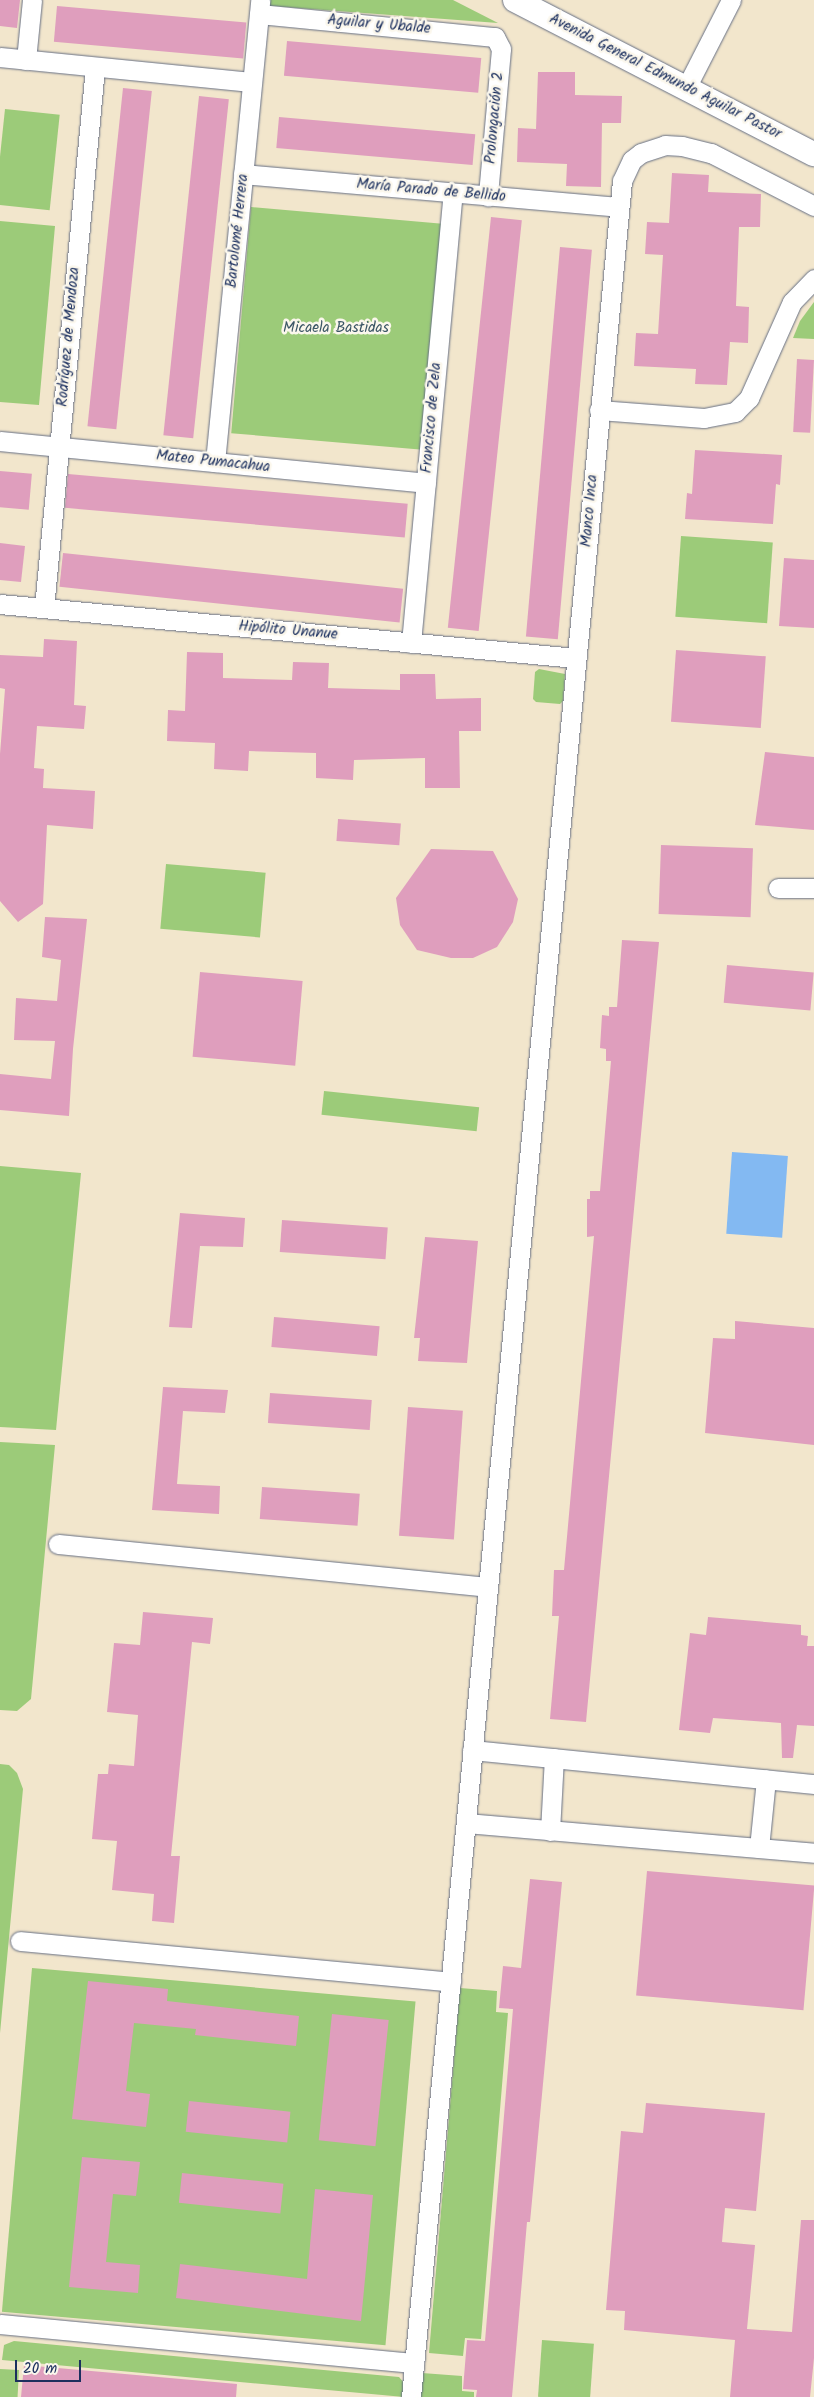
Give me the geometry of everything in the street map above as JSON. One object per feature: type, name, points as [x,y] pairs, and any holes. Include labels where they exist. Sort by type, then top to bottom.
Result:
[{"type":"street","points":[[26,60],[32,0]]},
{"type":"street","name":"Avenida General Edmundo Aguilar Pastor","points":[[515,0],[541,6],[686,88],[814,154]]},
{"type":"street","points":[[686,88],[731,0]]},
{"type":"street","name":"Aguilar y Ubalde","points":[[260,7],[491,36],[498,40]]},
{"type":"street","name":"Bartolomé Herrera","points":[[215,462],[260,7]]},
{"type":"street","name":"Prolongación 2","points":[[488,196],[501,50],[498,40]]},
{"type":"street","points":[[0,57],[252,82]]},
{"type":"street","name":"Rodríguez de Mendoza","points":[[44,608],[94,67]]},
{"type":"street","name":"Manco Inca","points":[[411,2397],[618,207],[622,181],[632,160],[653,148],[665,146],[711,153],[814,206]]},
{"type":"street","name":"María Parado de Bellido","points":[[243,174],[618,207]]},
{"type":"street","name":"Francisco de Zela","points":[[411,642],[453,193]]},
{"type":"street","points":[[599,410],[704,418],[735,412],[750,398],[792,302],[814,278]]},
{"type":"street","name":"Mateo Pumacahua","points":[[0,441],[426,483]]},
{"type":"street","name":"Hipólito Unanue","points":[[0,604],[576,658]]},
{"type":"street","points":[[778,888],[814,888]]},
{"type":"street","points":[[58,1544],[488,1587]]},
{"type":"street","points":[[472,1750],[814,1784]]},
{"type":"street","points":[[550,1831],[554,1758]]},
{"type":"street","points":[[760,1848],[766,1779]]},
{"type":"street","points":[[466,1823],[814,1853]]},
{"type":"street","points":[[20,1941],[450,1982]]},
{"type":"street","points":[[0,2324],[414,2363]]},
{"type":"green space","points":[[270,0],[453,0],[498,23],[270,6]]},
{"type":"green space","points":[[5,109],[60,115],[50,210],[0,205],[0,157]]},
{"type":"green space","name":"Micaela Bastidas","points":[[251,207],[442,224],[422,450],[231,433]]},
{"type":"green space","points":[[0,221],[55,226],[39,405],[0,402]]},
{"type":"green space","points":[[814,302],[814,339],[793,338],[800,321]]},
{"type":"green space","points":[[681,536],[773,542],[767,623],[675,617]]},
{"type":"green space","points":[[539,669],[565,674],[563,701],[560,704],[536,702],[533,699],[535,672]]},
{"type":"green space","points":[[166,864],[266,873],[260,937],[160,929]]},
{"type":"green space","points":[[324,1091],[479,1107],[477,1131],[321,1115]]},
{"type":"green space","points":[[0,1166],[81,1173],[56,1430],[0,1427]]},
{"type":"green space","points":[[0,1442],[55,1445],[31,1699],[17,1711],[0,1710]]},
{"type":"green space","points":[[0,1764],[9,1765],[17,1773],[23,1789],[0,2033]]},
{"type":"green space","points":[[32,1968],[416,2002],[385,2345],[2,2312]]},
{"type":"green space","points":[[460,1988],[497,1991],[496,2012],[508,2013],[481,2339],[465,2338],[463,2356],[429,2353]]},
{"type":"green space","points":[[542,2340],[594,2344],[590,2397],[538,2397]]},
{"type":"green space","points":[[14,2341],[399,2377],[405,2384],[404,2397],[2,2360],[4,2345]]},
{"type":"green space","points":[[0,2369],[19,2370],[18,2397],[0,2397]]},
{"type":"green space","points":[[422,2373],[462,2376],[462,2391],[474,2392],[474,2397],[420,2397]]},
{"type":"water","points":[[732,1152],[788,1156],[782,1238],[726,1234]]},
{"type":"building","points":[[0,0],[20,0],[17,28],[0,26]]},
{"type":"building","points":[[57,6],[246,23],[243,58],[54,42]]},
{"type":"building","points":[[287,41],[481,58],[478,93],[284,76]]},
{"type":"building","points":[[538,72],[575,72],[575,95],[622,96],[621,123],[602,123],[601,187],[566,186],[567,164],[517,162],[518,128],[536,129]]},
{"type":"building","points":[[123,88],[152,91],[116,429],[87,426]]},
{"type":"building","points":[[199,96],[229,99],[193,438],[163,435]]},
{"type":"building","points":[[279,117],[475,134],[473,165],[276,148]]},
{"type":"building","points":[[672,173],[709,175],[708,192],[761,194],[760,227],[739,227],[736,306],[749,307],[748,343],[730,342],[727,385],[695,384],[696,369],[634,366],[636,333],[658,334],[663,255],[645,254],[647,222],[669,223]]},
{"type":"building","points":[[491,217],[522,220],[479,631],[448,628]]},
{"type":"building","points":[[560,247],[592,250],[558,639],[526,637]]},
{"type":"building","points":[[797,359],[814,360],[810,433],[793,432]]},
{"type":"building","points":[[695,450],[782,455],[780,485],[776,484],[773,524],[685,519],[687,493],[692,494]]},
{"type":"building","points":[[0,471],[32,474],[29,510],[0,507]]},
{"type":"building","points":[[68,474],[408,504],[405,538],[65,508]]},
{"type":"building","points":[[0,543],[25,546],[21,582],[0,580]]},
{"type":"building","points":[[63,553],[403,589],[400,623],[59,587]]},
{"type":"building","points":[[784,558],[814,560],[814,628],[779,626]]},
{"type":"building","points":[[44,639],[77,641],[74,705],[86,706],[84,729],[37,726],[34,768],[44,769],[43,788],[95,791],[93,829],[47,825],[43,904],[18,922],[0,901],[0,754],[5,689],[0,688],[0,655],[43,657]]},
{"type":"building","points":[[676,650],[766,656],[761,728],[671,722]]},
{"type":"building","points":[[187,652],[223,653],[223,678],[292,680],[293,662],[329,663],[328,688],[400,690],[400,674],[435,674],[436,699],[481,698],[481,731],[459,731],[460,788],[425,788],[425,758],[354,760],[353,780],[316,778],[316,753],[249,751],[248,771],[214,769],[215,743],[167,741],[168,710],[185,711]]},
{"type":"building","points":[[765,752],[814,757],[814,830],[755,825]]},
{"type":"building","points":[[338,819],[401,823],[399,845],[336,841]]},
{"type":"building","points":[[661,845],[753,848],[751,917],[659,914]]},
{"type":"building","points":[[431,849],[493,851],[518,899],[513,922],[497,947],[473,958],[451,958],[417,950],[400,925],[396,898]]},
{"type":"building","points":[[45,917],[87,919],[73,1049],[69,1116],[0,1110],[0,1074],[51,1079],[55,1041],[14,1040],[16,998],[57,1001],[61,960],[42,957]]},
{"type":"building","points":[[622,940],[659,942],[586,1722],[550,1719],[559,1616],[552,1616],[554,1570],[564,1570],[594,1236],[587,1237],[587,1199],[590,1199],[590,1191],[600,1191],[611,1061],[606,1061],[606,1049],[600,1048],[602,1015],[609,1016],[609,1007],[617,1007]]},
{"type":"building","points":[[727,965],[814,973],[810,1010],[724,1003]]},
{"type":"building","points":[[200,972],[303,981],[295,1066],[193,1057]]},
{"type":"building","points":[[180,1213],[245,1218],[243,1247],[200,1246],[192,1328],[169,1327]]},
{"type":"building","points":[[282,1220],[388,1227],[386,1259],[280,1252]]},
{"type":"building","points":[[425,1237],[478,1241],[467,1363],[418,1361],[420,1338],[414,1338]]},
{"type":"building","points":[[274,1317],[380,1326],[377,1356],[271,1347]]},
{"type":"building","points":[[735,1321],[814,1328],[814,1445],[705,1433],[713,1338],[735,1339]]},
{"type":"building","points":[[163,1387],[228,1390],[225,1413],[183,1411],[177,1484],[220,1486],[219,1514],[152,1510]]},
{"type":"building","points":[[270,1393],[372,1400],[370,1430],[268,1423]]},
{"type":"building","points":[[408,1407],[463,1411],[454,1540],[399,1536]]},
{"type":"building","points":[[262,1487],[360,1494],[358,1526],[260,1519]]},
{"type":"building","points":[[143,1612],[213,1618],[210,1644],[192,1642],[171,1856],[180,1856],[174,1923],[152,1921],[154,1894],[112,1890],[117,1841],[92,1839],[98,1774],[108,1774],[109,1764],[134,1766],[138,1715],[107,1712],[114,1643],[140,1645]]},
{"type":"building","points":[[708,1617],[801,1625],[801,1635],[808,1636],[807,1646],[814,1646],[814,1726],[797,1725],[793,1758],[782,1758],[781,1723],[713,1718],[710,1733],[679,1730],[690,1633],[706,1635]]},
{"type":"building","points":[[647,1871],[814,1886],[803,2010],[636,1996]]},
{"type":"building","points":[[530,1879],[562,1882],[530,2222],[527,2222],[512,2397],[476,2397],[477,2390],[463,2389],[467,2340],[485,2341],[513,2009],[499,2008],[503,1966],[521,1968]]},
{"type":"building","points":[[88,1981],[168,1989],[167,2001],[299,2016],[296,2046],[195,2035],[196,2029],[134,2023],[126,2091],[150,2094],[146,2127],[72,2119]]},
{"type":"building","points":[[332,2014],[389,2020],[375,2146],[319,2140]]},
{"type":"building","points":[[189,2101],[290,2112],[287,2142],[186,2132]]},
{"type":"building","points":[[646,2103],[765,2113],[756,2211],[725,2208],[722,2242],[755,2245],[747,2329],[792,2332],[801,2220],[814,2220],[814,2358],[810,2397],[730,2397],[735,2340],[624,2330],[625,2311],[606,2310],[621,2131],[643,2133]]},
{"type":"building","points":[[82,2157],[140,2162],[136,2196],[113,2194],[106,2262],[140,2265],[138,2293],[69,2287]]},
{"type":"building","points":[[182,2173],[283,2184],[280,2213],[179,2203]]},
{"type":"building","points":[[315,2189],[373,2195],[361,2321],[176,2298],[180,2264],[307,2279]]},
{"type":"building","points":[[24,2365],[237,2384],[236,2397],[21,2397]]}]
